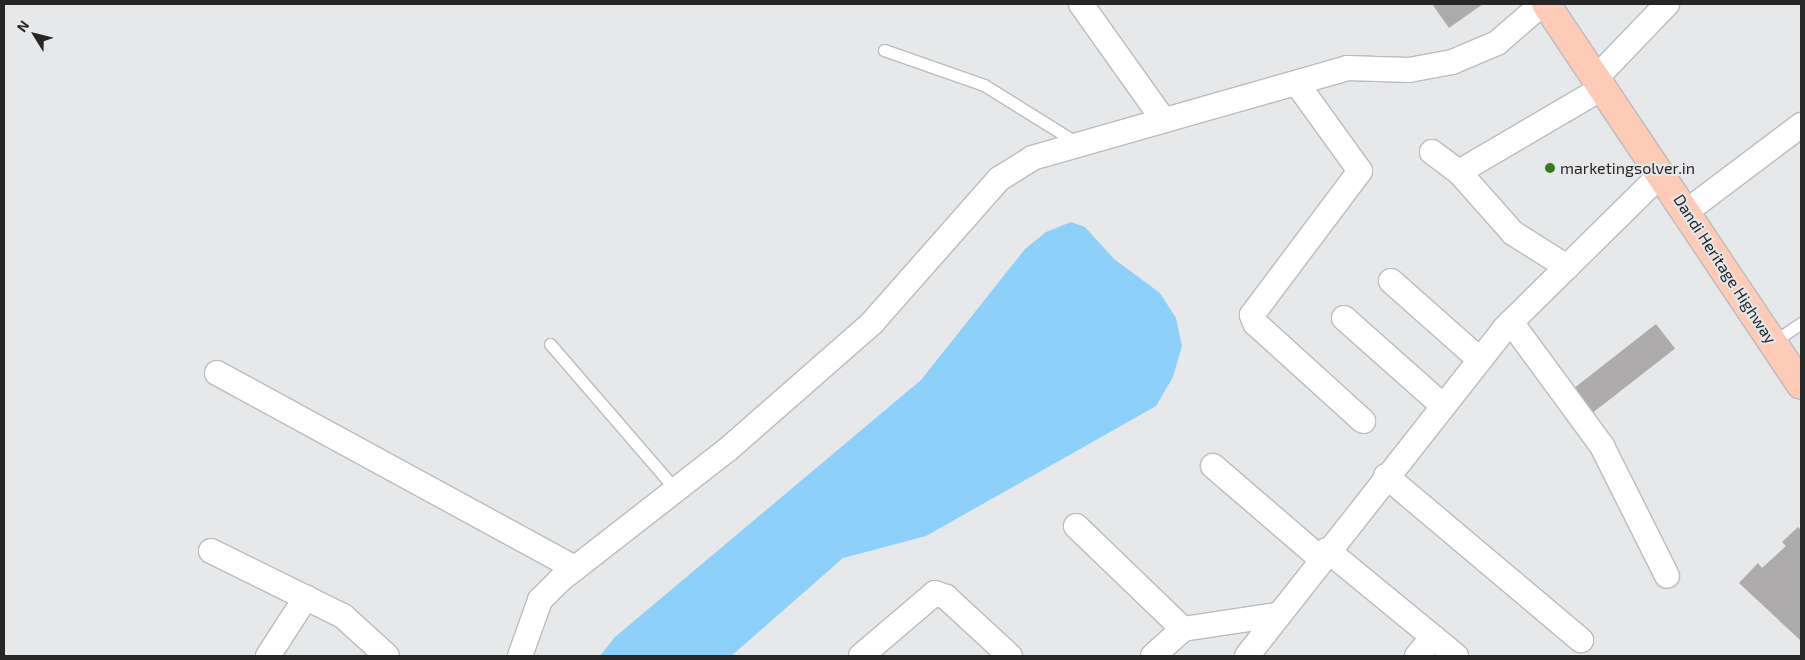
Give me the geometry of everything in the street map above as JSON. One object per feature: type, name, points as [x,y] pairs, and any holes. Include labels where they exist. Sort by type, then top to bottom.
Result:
[{"type":"highway","name":"Dandi Heritage Highway","points":[[1544,4],[1601,82],[1801,386]]},
{"type":"street","points":[[1080,4],[1164,121]]},
{"type":"street","points":[[520,656],[540,600],[575,568],[676,490],[872,323],[999,179],[1032,158],[1298,85],[1347,68],[1409,70],[1452,62],[1497,44],[1544,4]]},
{"type":"street","points":[[1460,172],[1601,82],[1668,4]]},
{"type":"street","points":[[1298,85],[1360,170],[1252,315],[1255,323],[1363,421]]},
{"type":"street","points":[[1687,211],[1801,125]]},
{"type":"street","points":[[1432,152],[1460,172],[1513,233],[1567,267]]},
{"type":"street","points":[[1247,656],[1324,554],[1479,359],[1511,322],[1662,173]]},
{"type":"street","points":[[1391,281],[1479,359]]},
{"type":"street","points":[[1344,318],[1442,405]]},
{"type":"street","points":[[1511,322],[1602,446],[1668,576]]},
{"type":"street","points":[[217,373],[575,568]]},
{"type":"street","points":[[1212,466],[1456,656]]},
{"type":"street","points":[[1386,476],[1581,640]]},
{"type":"street","points":[[1076,526],[1183,629]]},
{"type":"street","points":[[211,550],[352,621],[387,656]]},
{"type":"street","points":[[861,656],[935,594],[946,597],[1010,656]]},
{"type":"street","points":[[268,656],[306,597]]},
{"type":"street","points":[[1153,656],[1183,629],[1277,615]]},
{"type":"street","points":[[1417,656],[1433,637]]},
{"type":"lane","points":[[884,50],[984,85],[1078,144]]},
{"type":"lane","points":[[1773,342],[1801,323]]},
{"type":"lane","points":[[550,344],[676,490]]},
{"type":"water","points":[[1071,222],[1085,227],[1114,259],[1160,293],[1176,318],[1182,346],[1173,377],[1156,406],[926,536],[843,558],[731,656],[600,656],[615,637],[921,380],[1025,249],[1046,232]]},
{"type":"building","points":[[1432,4],[1483,4],[1449,28]]},
{"type":"building","points":[[1656,324],[1675,348],[1592,413],[1573,389]]},
{"type":"building","points":[[1798,527],[1801,530],[1801,641],[1739,583],[1758,563],[1762,568],[1786,546],[1782,542]]},
{"type":"place","name":"marketingsolver.in","points":[[1550,168]]}]
